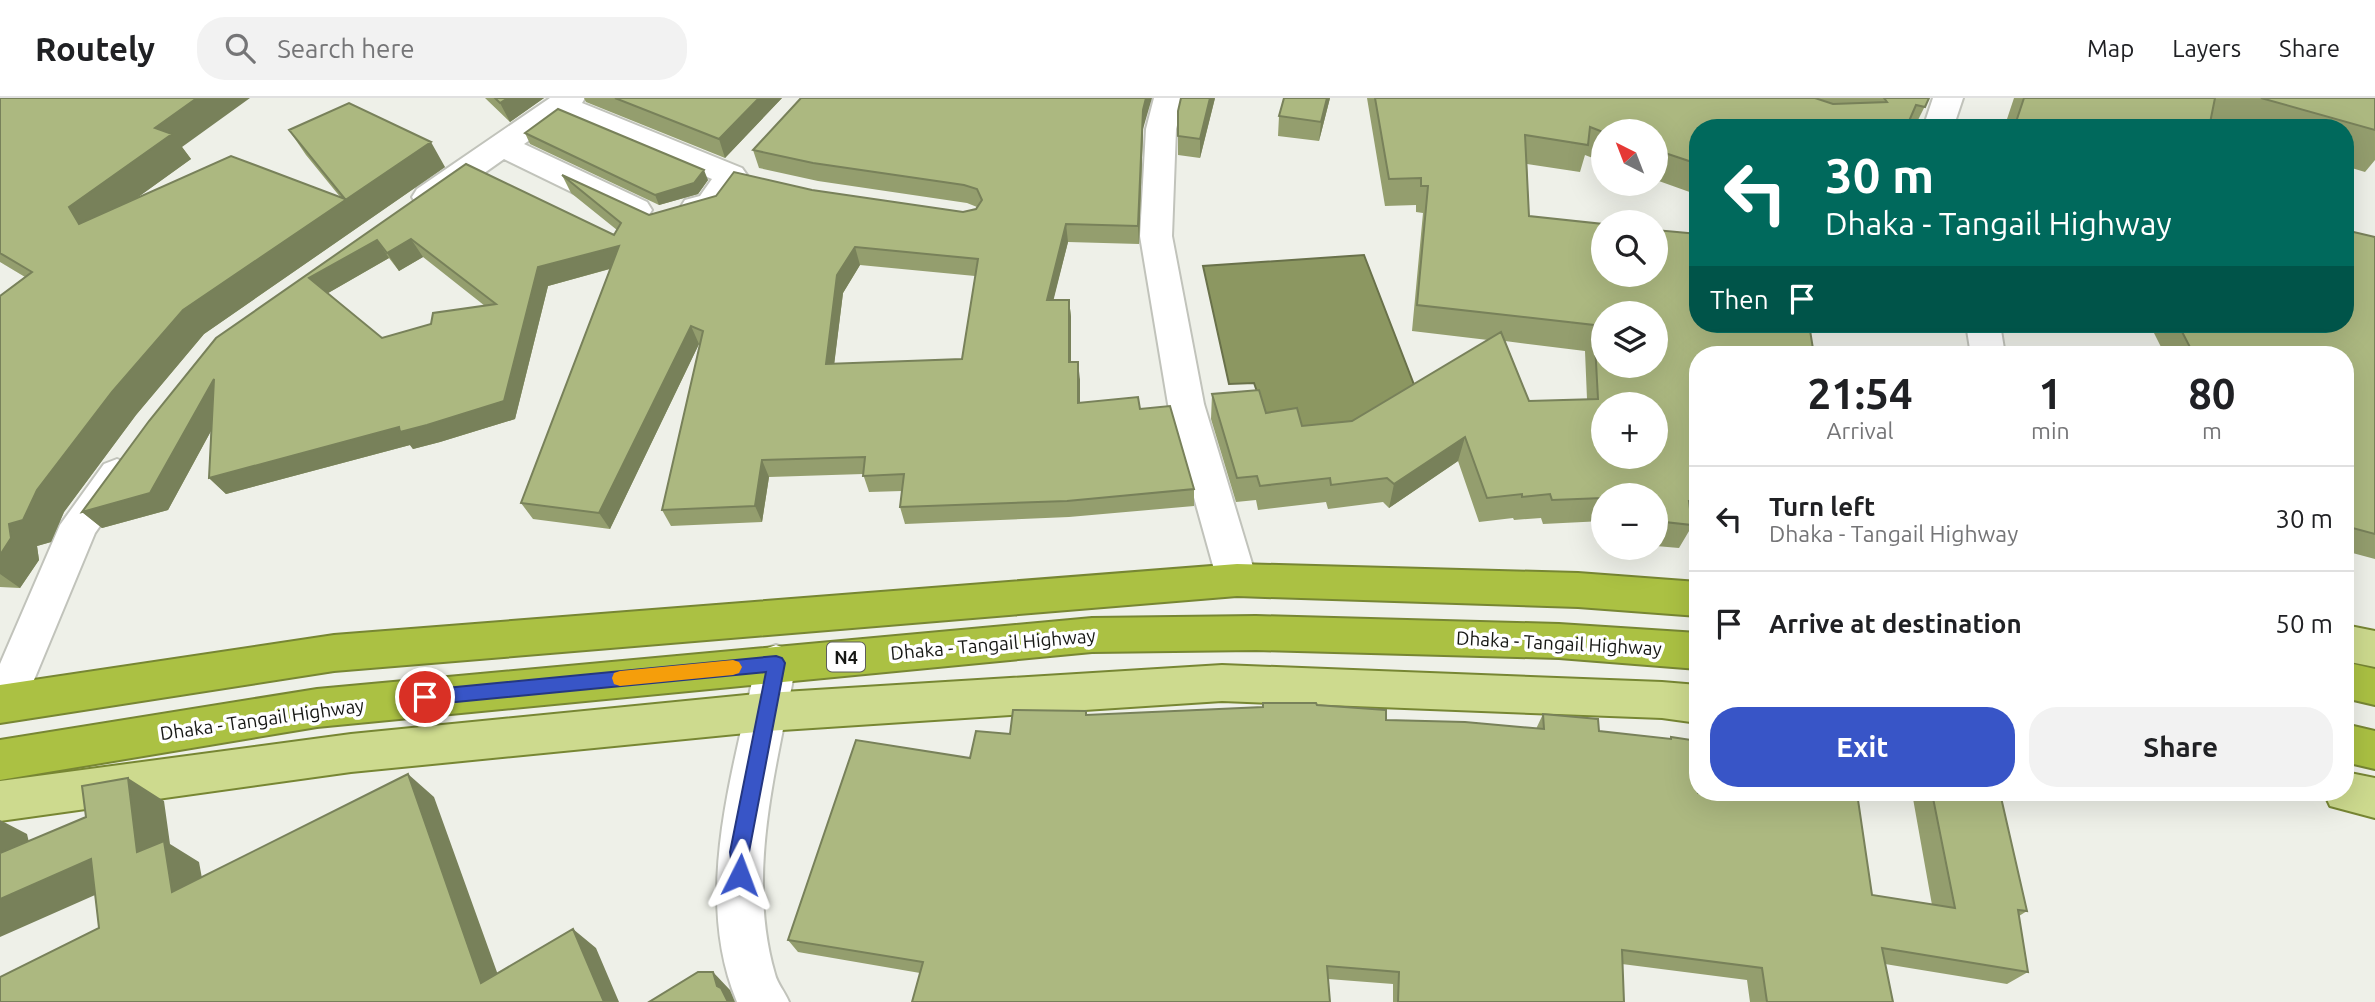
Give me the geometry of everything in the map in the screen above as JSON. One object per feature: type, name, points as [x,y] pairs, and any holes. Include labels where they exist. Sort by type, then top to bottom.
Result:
[{"type":"highway","points":[[2,704],[334,653],[1237,580],[1578,590],[1689,598]]},
{"type":"highway","name":"Dhaka - Tangail Highway","points":[[0,760],[317,708],[1092,635],[1256,633],[1559,640],[1689,650]]},
{"type":"highway","points":[[2354,682],[2375,687]]},
{"type":"highway","points":[[2354,745],[2375,750]]},
{"type":"main road","points":[[2354,645],[2375,649]]},
{"type":"main road","points":[[0,801],[351,753],[767,712],[1222,683],[1662,700],[1689,704]]},
{"type":"main road","points":[[2354,794],[2375,798]]},
{"type":"street","points":[[1169,98],[1161,129],[1156,236],[1186,404],[1237,580]]},
{"type":"street","points":[[1940,119],[1948,98]]},
{"type":"street","points":[[404,214],[565,101],[745,170],[711,204],[656,219],[502,146]]},
{"type":"street","points":[[2,704],[79,525],[135,449]]},
{"type":"street","points":[[765,1002],[754,987],[741,922],[740,852],[776,663]]},
{"type":"shaded area","points":[[1364,255],[1418,395],[1336,440],[1272,435],[1254,383],[1229,384],[1203,266]]},
{"type":"building","points":[[0,98],[197,98],[155,128],[172,134],[69,207],[79,224],[231,156],[345,199],[289,130],[349,103],[431,142],[183,310],[112,392],[37,490],[23,520],[9,524],[11,538],[0,555],[0,296],[32,272],[0,253]]},
{"type":"building","points":[[495,98],[508,98],[500,103]]},
{"type":"building","points":[[615,98],[759,98],[719,139]]},
{"type":"building","points":[[801,98],[1146,98],[1143,110],[1138,226],[1066,224],[1047,300],[1069,300],[1069,362],[1078,362],[1078,403],[1138,397],[1140,409],[1170,406],[1194,489],[1067,501],[900,507],[904,474],[863,476],[865,457],[762,460],[755,506],[662,510],[703,331],[691,326],[599,513],[521,503],[619,246],[538,267],[504,401],[427,425],[400,432],[399,427],[209,478],[214,379],[150,493],[82,512],[149,421],[216,338],[466,164],[614,235],[621,223],[562,175],[649,215],[716,196],[734,172],[812,190],[963,212],[976,209],[982,200],[977,189],[964,185],[813,163],[753,150]],"holes":[[[411,239],[496,304],[433,313],[431,324],[382,338],[309,278],[377,240],[387,253]],[[855,247],[978,259],[962,359],[826,364],[837,275]]]},
{"type":"building","points":[[1181,98],[1210,98],[1200,139],[1178,136]]},
{"type":"building","points":[[1284,98],[1327,98],[1321,122],[1279,116]]},
{"type":"building","points":[[1375,98],[1815,98],[1833,104],[1887,102],[1884,98],[1929,98],[1925,107],[1916,105],[1910,119],[1689,119],[1689,161],[1668,154],[1668,119],[1591,119],[1588,145],[1525,135],[1529,216],[1591,223],[1591,287],[1668,287],[1668,231],[1689,233],[1689,333],[1810,333],[1813,346],[1689,346],[1689,525],[1668,522],[1668,483],[1591,483],[1591,498],[1552,500],[1550,494],[1487,498],[1465,437],[1394,484],[1387,478],[1331,485],[1330,478],[1260,486],[1257,476],[1237,478],[1212,394],[1259,390],[1266,413],[1297,408],[1302,426],[1352,421],[1501,332],[1529,401],[1591,399],[1591,469],[1668,469],[1668,392],[1598,392],[1597,378],[1668,378],[1668,301],[1591,301],[1591,325],[1417,305],[1428,186],[1421,186],[1421,178],[1389,179]]},
{"type":"building","points":[[2024,98],[2215,98],[2211,119],[2017,119]]},
{"type":"building","points":[[2261,98],[2375,98],[2375,130],[2354,124],[2354,119],[2336,119]]},
{"type":"building","points":[[558,109],[704,170],[694,183],[655,195],[525,133]]},
{"type":"building","points":[[2354,232],[2375,237],[2375,534],[2354,528],[2354,346],[2189,346],[2183,333],[2354,333]]},
{"type":"building","points":[[1263,703],[1316,703],[1386,710],[1386,720],[1465,722],[1544,729],[1543,714],[1598,719],[1599,731],[1689,740],[1689,801],[1858,801],[1872,895],[1955,908],[1934,801],[2002,801],[2027,911],[2018,910],[2028,972],[1882,948],[1893,1002],[1767,1002],[1762,968],[1622,950],[1624,1002],[1398,1002],[1399,972],[1327,966],[1330,1002],[912,1002],[923,962],[788,940],[856,740],[970,758],[976,731],[1010,734],[1013,710],[1086,711],[1086,715],[1263,707]]},
{"type":"building","points":[[408,774],[481,983],[573,929],[604,1002],[0,1002],[0,977],[99,928],[91,859],[0,899],[0,853],[86,817],[82,786],[128,778],[137,852],[164,841],[172,892]]},
{"type":"building","points":[[698,972],[713,972],[717,986],[721,988],[728,1002],[649,1002]]},
{"type":"slow traffic","points":[[620,678],[733,667]]},
{"type":"route","points":[[425,697],[776,663],[740,852],[740,875]]}]
